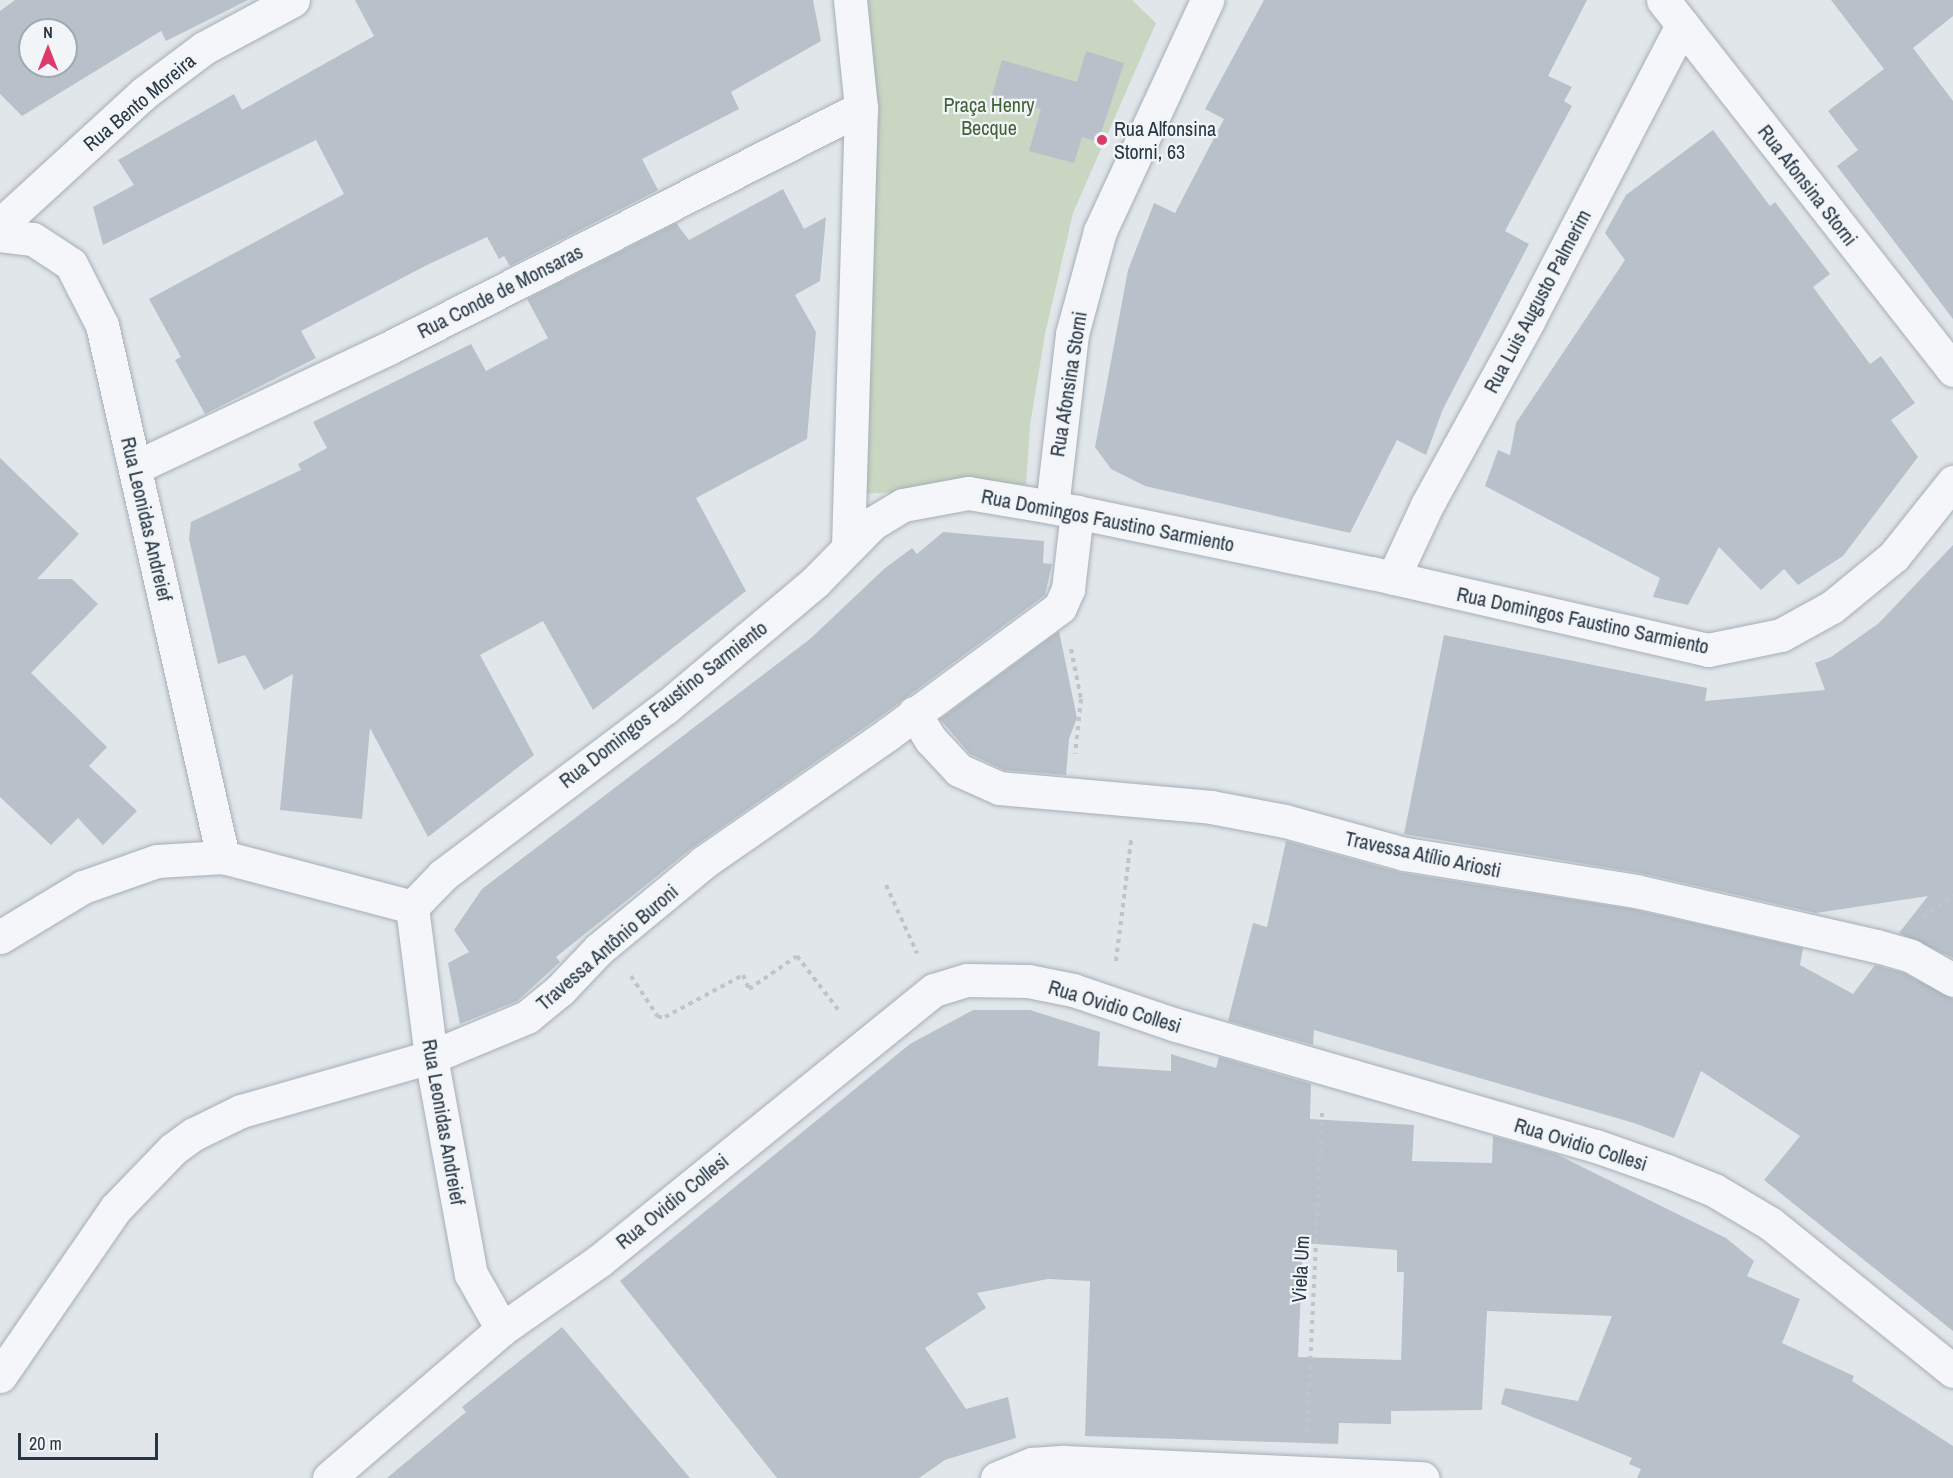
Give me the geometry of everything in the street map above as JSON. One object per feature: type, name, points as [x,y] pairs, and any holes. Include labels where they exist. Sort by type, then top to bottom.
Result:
[{"type":"street","name":"Rua Bento Moreira","points":[[0,225],[144,93],[204,48],[293,0]]},
{"type":"street","points":[[848,546],[861,108],[850,0]]},
{"type":"street","name":"Rua Afonsina Storni","points":[[1064,510],[1072,334],[1100,231],[1207,0]]},
{"type":"street","name":"Rua Afonsina Storni","points":[[1672,12],[1953,369]]},
{"type":"street","name":"Rua Luis Augusto Palmerim","points":[[1393,578],[1427,504],[1528,321],[1672,12]]},
{"type":"street","name":"Rua Conde de Monsaras","points":[[136,467],[398,343],[861,108]]},
{"type":"street","name":"Rua Leonidas Andreief","points":[[0,235],[33,239],[71,264],[102,325],[223,857]]},
{"type":"street","name":"Rua Domingos Faustino Sarmiento","points":[[412,907],[443,875],[665,708],[815,582],[848,546],[903,504],[968,493],[1064,510],[1393,578],[1708,650],[1780,635],[1832,607],[1894,556],[1953,482]]},
{"type":"street","points":[[1060,607],[1068,589],[1064,510]]},
{"type":"street","name":"Travessa Antônio Buroni","points":[[0,1376],[116,1208],[172,1149],[194,1134],[242,1112],[431,1058],[527,1017],[560,990],[599,949],[704,862],[1060,607]]},
{"type":"street","name":"Travessa Atílio Ariosti","points":[[914,713],[931,740],[959,770],[999,788],[1222,809],[1285,821],[1405,854],[1636,891],[1782,921],[1911,956],[1953,980]]},
{"type":"street","points":[[0,937],[83,887],[157,861],[223,857],[412,907]]},
{"type":"street","name":"Rua Leonidas Andreief","points":[[412,907],[431,1058],[471,1274],[502,1329]]},
{"type":"street","name":"Rua Ovidio Collesi","points":[[329,1478],[502,1329],[599,1261],[934,990],[967,980],[1028,981],[1111,1003],[1325,1068],[1596,1146],[1714,1190],[1771,1224],[1953,1371]]},
{"type":"street","points":[[997,1478],[1032,1464],[1064,1462],[1423,1478]]},
{"type":"path","points":[[1060,607],[1081,699],[1072,796]]},
{"type":"path","points":[[1111,1003],[1137,801]]},
{"type":"path","points":[[886,885],[934,990]]},
{"type":"path","points":[[599,949],[630,975],[658,1017],[665,1017],[743,975],[749,990],[797,956],[867,1046]]},
{"type":"path","name":"Viela Um","points":[[1306,1472],[1325,1068]]},
{"type":"green space","name":"Praça Henry Becque","points":[[862,0],[1132,0],[1156,23],[1073,213],[1045,334],[1030,425],[1026,484],[863,494]]},
{"type":"building","points":[[15,0],[248,0],[166,41],[161,31],[22,116],[0,94],[0,11]]},
{"type":"building","points":[[355,0],[813,0],[821,41],[731,92],[739,109],[642,159],[658,190],[510,266],[504,256],[499,259],[487,237],[427,265],[301,331],[316,358],[205,414],[175,360],[181,357],[149,299],[344,194],[316,140],[103,245],[93,207],[134,185],[118,160],[234,94],[242,110],[374,36]]},
{"type":"building","points":[[1264,0],[1587,0],[1548,76],[1572,87],[1564,101],[1572,106],[1505,231],[1529,244],[1443,409],[1426,455],[1397,440],[1350,533],[1145,486],[1111,469],[1095,447],[1128,270],[1154,203],[1175,213],[1224,119],[1205,109]]},
{"type":"building","points":[[1831,0],[1953,0],[1953,16],[1913,48],[1953,101],[1953,319],[1837,166],[1858,150],[1828,111],[1884,69]]},
{"type":"building","points":[[1086,51],[1124,63],[1098,142],[1082,137],[1074,163],[1029,151],[1041,109],[992,95],[1002,60],[1077,82]]},
{"type":"building","points":[[1713,130],[1770,206],[1775,202],[1830,274],[1813,287],[1870,364],[1881,356],[1915,403],[1891,420],[1918,457],[1843,556],[1798,585],[1784,569],[1761,590],[1719,547],[1688,605],[1653,597],[1660,578],[1485,486],[1498,450],[1510,455],[1516,423],[1625,260],[1605,233],[1626,195]]},
{"type":"building","points":[[783,189],[804,229],[826,217],[820,281],[795,295],[816,332],[807,439],[696,498],[746,591],[593,710],[543,621],[480,655],[534,755],[428,837],[370,728],[362,819],[280,810],[293,674],[264,690],[245,655],[218,664],[189,539],[191,522],[301,470],[298,464],[327,448],[313,422],[471,344],[486,371],[548,338],[527,299],[676,223],[689,240]]},
{"type":"building","points":[[0,458],[79,534],[37,579],[72,579],[98,604],[31,673],[107,747],[89,766],[137,811],[103,845],[78,818],[51,845],[0,797]]},
{"type":"building","points":[[943,532],[1044,541],[1043,563],[1052,564],[1045,595],[877,719],[692,848],[556,957],[560,962],[517,1001],[460,1024],[448,963],[469,952],[454,930],[482,889],[810,639],[884,569],[912,548],[917,554]]},
{"type":"building","points":[[1953,545],[1953,958],[1899,933],[1928,896],[1816,913],[1640,873],[1404,834],[1444,635],[1707,688],[1705,701],[1825,690],[1815,663],[1831,657],[1879,623]]},
{"type":"building","points":[[1059,631],[1077,718],[1069,739],[1066,775],[1004,770],[970,754],[940,719]]},
{"type":"building","points":[[1286,841],[1402,873],[1632,909],[1803,948],[1800,965],[1853,994],[1875,965],[1904,973],[1953,999],[1953,1331],[1764,1180],[1800,1136],[1701,1071],[1674,1138],[1634,1123],[1314,1030],[1313,1045],[1228,1021],[1253,923],[1267,927]]},
{"type":"building","points":[[973,1010],[1030,1010],[1100,1032],[1098,1066],[1171,1071],[1171,1054],[1216,1068],[1219,1057],[1311,1084],[1310,1119],[1414,1125],[1412,1161],[1492,1163],[1493,1136],[1556,1154],[1726,1238],[1754,1261],[1747,1276],[1800,1299],[1782,1343],[1854,1376],[1852,1381],[1953,1446],[1953,1478],[1637,1478],[1641,1469],[1629,1464],[1632,1458],[1501,1404],[1505,1388],[1578,1401],[1612,1316],[1487,1311],[1482,1410],[1391,1411],[1391,1424],[1339,1423],[1338,1444],[1085,1436],[1090,1281],[1048,1279],[977,1293],[986,1308],[925,1348],[966,1409],[1008,1397],[1016,1438],[945,1460],[919,1478],[777,1478],[620,1281],[910,1044]],"holes":[[[1303,1243],[1397,1250],[1397,1272],[1404,1272],[1401,1360],[1298,1357]]]},
{"type":"building","points":[[562,1327],[690,1478],[387,1478],[466,1412],[462,1407]]},
{"type":"place","name":"Rua Alfonsina Storni, 63","points":[[1102,140]]}]
